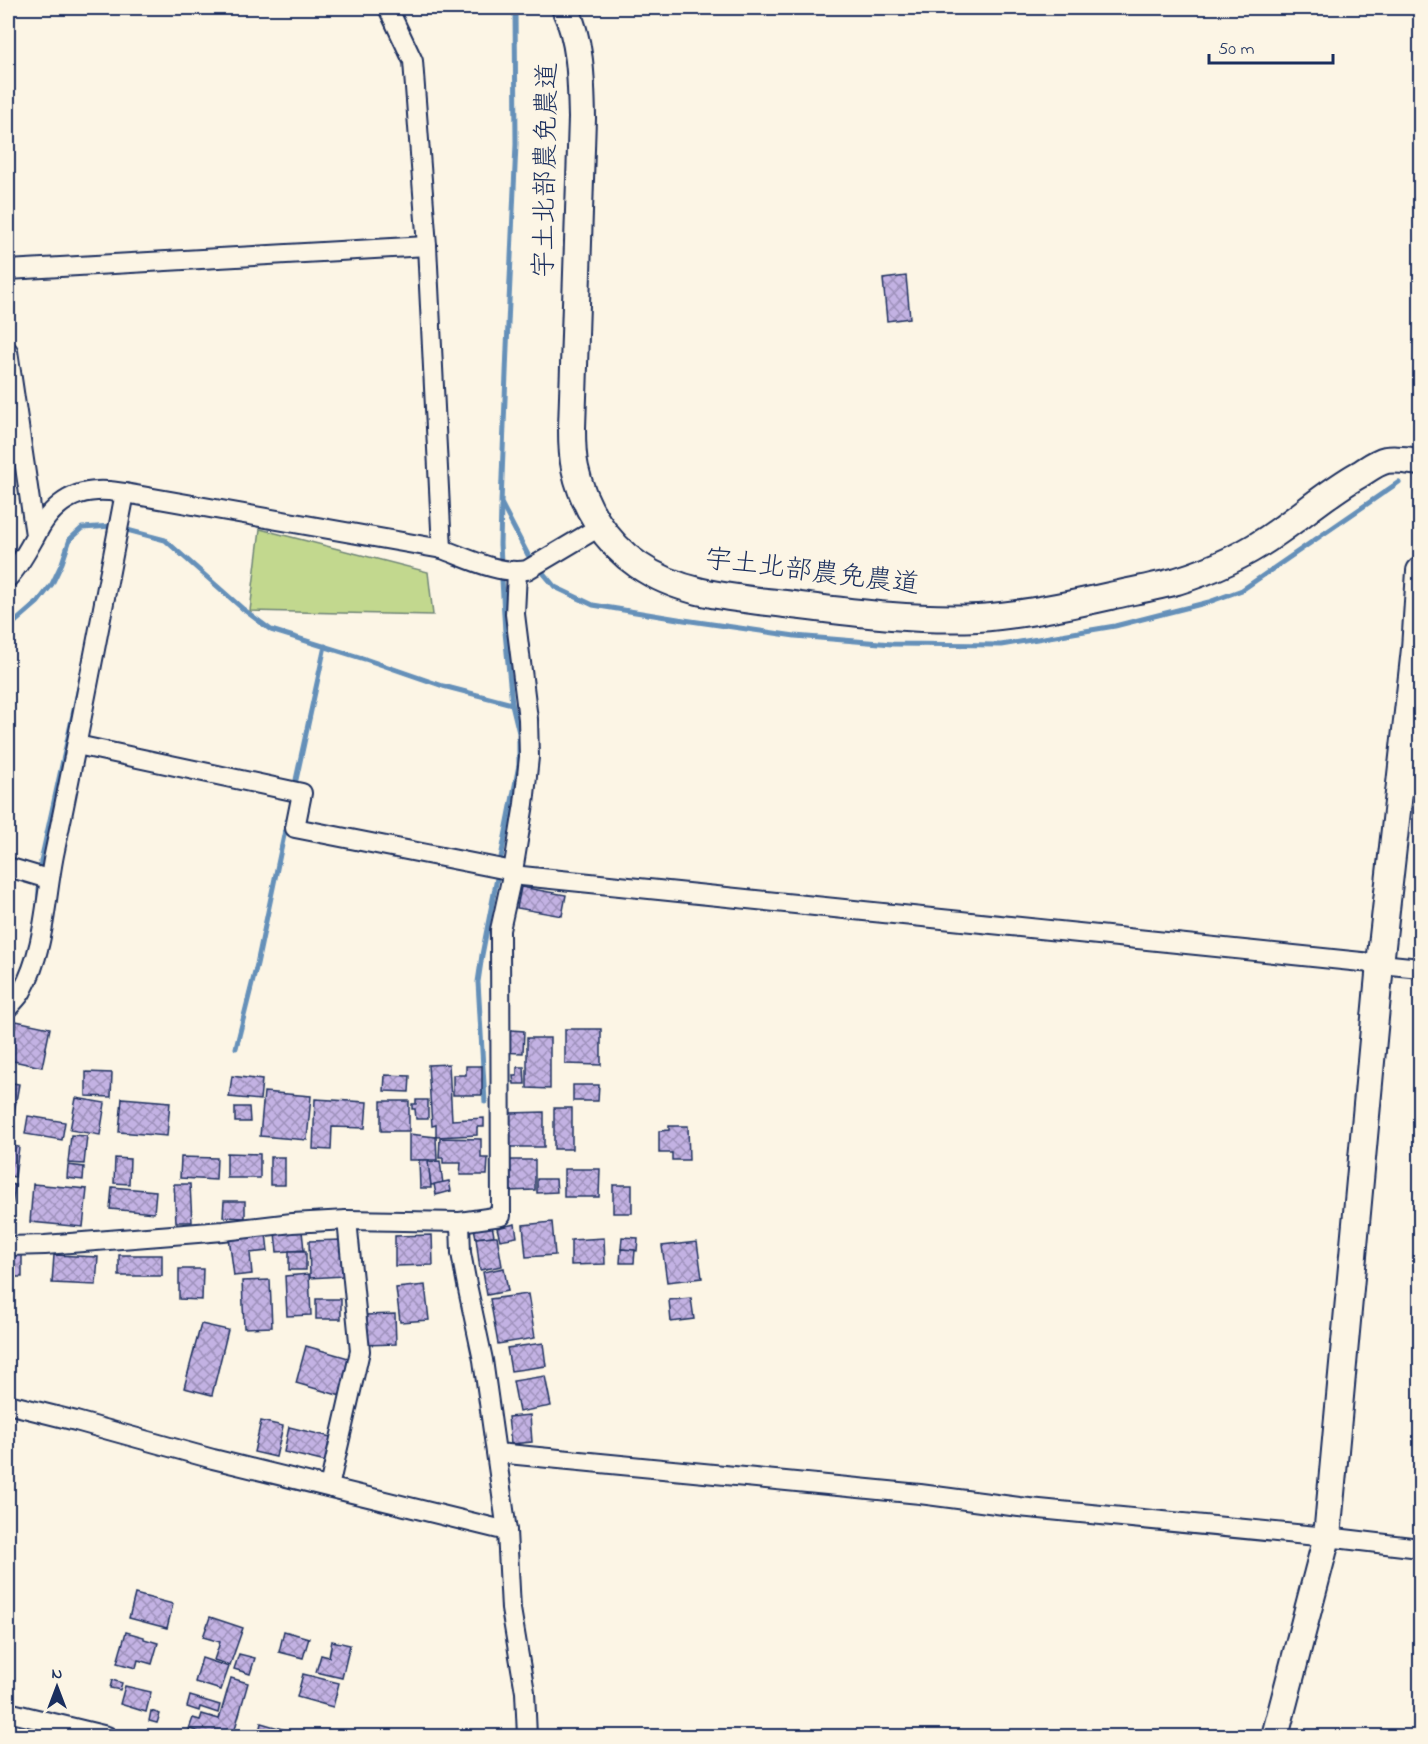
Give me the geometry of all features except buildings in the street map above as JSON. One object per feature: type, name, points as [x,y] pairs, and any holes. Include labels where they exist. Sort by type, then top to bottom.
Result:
[{"type":"street","points":[[388,8],[413,61],[427,246],[442,549]]},
{"type":"street","name":"宇土北部農免農道","points":[[565,8],[576,37],[582,84],[575,292],[572,445],[574,467],[590,509],[612,542],[639,566],[654,575],[702,593],[884,616],[977,618],[1016,614],[1177,581],[1226,562],[1254,547],[1279,532],[1337,488],[1378,463],[1397,459],[1420,462]]},
{"type":"street","points":[[8,270],[427,246]]},
{"type":"street","points":[[8,351],[35,535]]},
{"type":"street","points":[[8,578],[22,561],[35,535],[55,508],[66,499],[96,491],[125,493],[442,549],[488,566],[517,572],[526,570],[601,526]]},
{"type":"street","points":[[8,1008],[22,992],[35,961],[42,930],[48,879],[77,745],[125,493]]},
{"type":"street","points":[[1275,1737],[1327,1537],[1380,964],[1415,649],[1420,571]]},
{"type":"street","points":[[8,1246],[223,1231],[292,1223],[460,1222],[501,1216],[500,930],[513,873],[529,757],[528,719],[515,614],[517,572]]},
{"type":"street","points":[[77,745],[302,793],[295,828],[513,873],[1420,968]]},
{"type":"street","points":[[8,867],[48,879]]},
{"type":"street","points":[[329,1486],[360,1352],[347,1221]]},
{"type":"street","points":[[460,1222],[461,1253],[483,1360],[507,1531],[511,1609],[525,1692],[527,1737]]},
{"type":"street","points":[[8,1404],[213,1459],[507,1531]]},
{"type":"street","points":[[496,1453],[920,1494],[1018,1507],[1420,1548]]},
{"type":"street","points":[[8,1712],[107,1737]]},
{"type":"green space","points":[[260,529],[428,572],[433,615],[250,611]]},
{"type":"waterway","points":[[515,8],[516,144],[501,503],[528,555],[555,587],[593,605],[795,636],[892,644],[1001,645],[1115,626],[1209,602],[1242,590],[1399,482]]},
{"type":"waterway","points":[[485,1102],[478,982],[519,765],[519,733],[512,704],[505,632],[500,544],[501,506]]},
{"type":"waterway","points":[[8,628],[38,602],[52,584],[70,539],[82,528],[112,526],[165,540],[243,609],[271,630],[443,686],[512,704]]},
{"type":"waterway","points":[[294,789],[325,646]]},
{"type":"waterway","points":[[38,905],[41,861],[79,687]]},
{"type":"waterway","points":[[236,1048],[257,964],[287,821]]}]
